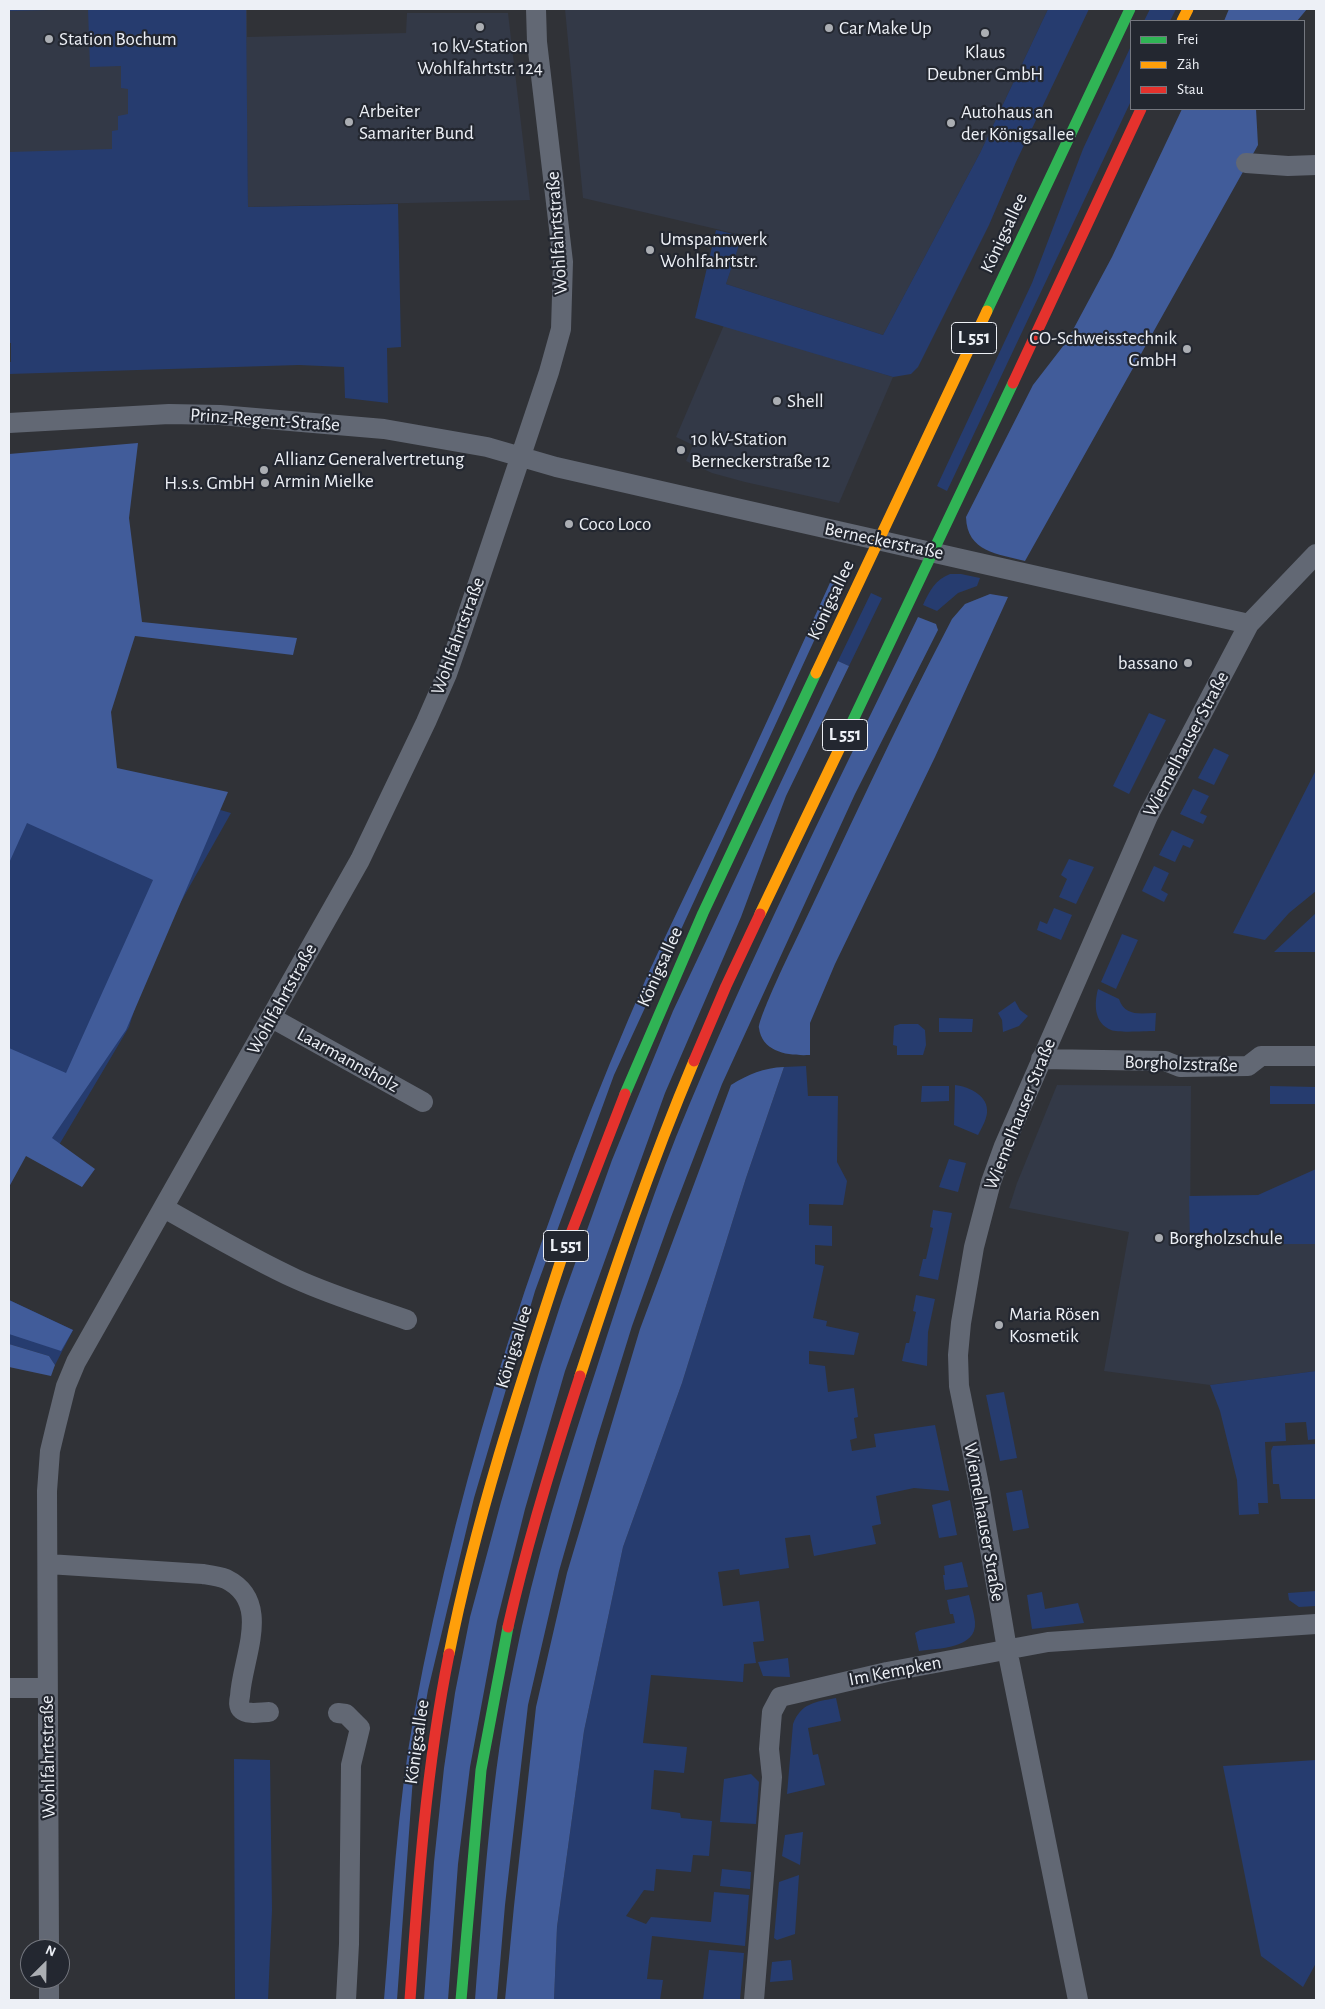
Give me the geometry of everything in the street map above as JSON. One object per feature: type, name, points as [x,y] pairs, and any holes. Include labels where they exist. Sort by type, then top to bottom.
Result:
[{"type":"main road","name":"Königsallee","points":[[410,2000],[420,1859],[442,1689],[457,1614],[487,1499],[548,1297],[599,1155],[702,914],[1130,9]]},
{"type":"main road","name":"L 551","points":[[461,2000],[481,1770],[501,1662],[518,1583],[562,1431],[626,1232],[662,1136],[703,1038],[753,928],[933,552],[1141,110]]},
{"type":"street","name":"Wohlfahrtstraße","points":[[49,1939],[47,1491],[50,1451],[66,1386],[91,1333],[164,1208],[360,860],[426,722],[462,631],[519,456],[549,372],[561,329],[563,262],[537,42],[536,9]]},
{"type":"street","points":[[1246,163],[1288,166],[1316,165]]},
{"type":"street","name":"Prinz-Regent-Straße","points":[[9,423],[169,414],[220,414],[384,429],[487,447],[519,456]]},
{"type":"street","name":"Berneckerstraße","points":[[519,456],[556,467],[1249,624]]},
{"type":"street","name":"Wiemelhauser Straße","points":[[1078,2000],[1007,1649],[980,1490],[959,1386],[958,1355],[961,1323],[974,1247],[987,1196],[1004,1146],[1148,816],[1249,624],[1316,554]]},
{"type":"street","name":"Laarmannsholz","points":[[272,1018],[423,1102]]},
{"type":"street","name":"Borgholzstraße","points":[[1041,1059],[1165,1062],[1180,1067],[1248,1066],[1260,1056],[1316,1056]]},
{"type":"street","points":[[164,1208],[296,1279],[407,1320]]},
{"type":"street","points":[[48,1564],[203,1574],[225,1579],[242,1591],[250,1608],[253,1626],[240,1690],[239,1705],[241,1710],[246,1712],[269,1712]]},
{"type":"street","name":"Im Kempken","points":[[754,2000],[772,1777],[769,1749],[772,1712],[780,1697],[887,1672],[1048,1642],[1316,1624]]},
{"type":"street","points":[[9,1688],[47,1688]]},
{"type":"street","points":[[338,1713],[346,1714],[360,1728],[351,1765],[349,1944],[346,2000]]},
{"type":"shaded area","points":[[9,9],[247,9],[247,37],[406,33],[407,13],[508,13],[530,200],[248,207],[247,131],[9,214]]},
{"type":"shaded area","points":[[9,9],[88,9],[9,11]]},
{"type":"shaded area","points":[[88,9],[246,9],[248,207],[398,204],[401,347],[387,348],[388,403],[345,398],[344,367],[299,365],[9,374],[11,343],[9,343],[9,152],[112,149],[112,131],[118,130],[118,116],[128,114],[128,89],[121,88],[121,66],[90,67]]},
{"type":"shaded area","points":[[565,9],[1048,9],[980,153],[883,335],[726,284],[742,235],[583,198]]},
{"type":"shaded area","points":[[1048,9],[1089,9],[1016,162],[989,225],[918,367],[911,374],[893,377],[695,318],[716,230],[742,236],[726,284],[883,335],[980,153]]},
{"type":"shaded area","points":[[1150,9],[1176,9],[1170,20],[1144,20]]},
{"type":"shaded area","points":[[1229,9],[1307,9],[1298,20],[1224,20]]},
{"type":"shaded area","points":[[1130,48],[1130,103],[947,491],[937,486],[1032,283],[1083,149]]},
{"type":"shaded area","points":[[1182,110],[1256,110],[1258,145],[1025,561],[986,550],[972,538],[966,517],[1033,385],[1067,341],[1112,257]]},
{"type":"shaded area","points":[[724,325],[893,377],[839,503],[712,473],[686,461],[693,445],[676,437]]},
{"type":"shaded area","points":[[138,443],[129,518],[142,622],[297,638],[293,655],[135,636],[111,712],[117,768],[228,792],[126,1030],[52,1138],[95,1169],[82,1187],[26,1156],[9,1187],[9,1048],[66,1073],[153,880],[27,823],[9,863],[9,454]]},
{"type":"shaded area","points":[[950,574],[980,578],[977,586],[958,593],[937,611],[923,605],[940,579]]},
{"type":"shaded area","points":[[833,576],[842,580],[614,1075],[535,1291],[474,1498],[428,1690],[413,1777],[397,2000],[384,2000],[399,1821],[414,1715],[433,1620],[456,1525],[481,1431],[510,1337],[574,1153],[610,1063],[666,934],[737,786]]},
{"type":"shaded area","points":[[871,593],[882,598],[849,666],[838,661]]},
{"type":"shaded area","points":[[990,594],[1008,597],[935,757],[835,964],[810,1023],[810,1055],[794,1055],[771,1048],[765,1043],[759,1028],[767,1002],[890,742],[952,619],[965,604]]},
{"type":"shaded area","points":[[9,609],[43,760],[231,813],[152,953],[129,1027],[59,1145],[9,1105]]},
{"type":"shaded area","points":[[918,617],[936,624],[938,630],[855,794],[722,1084],[632,1326],[559,1571],[528,1705],[505,1905],[497,2000],[475,2000],[489,1832],[506,1706],[531,1589],[585,1403],[635,1251],[676,1137],[762,940]]},
{"type":"shaded area","points":[[838,661],[849,666],[786,796],[741,917],[665,1093],[565,1371],[525,1509],[497,1621],[470,1767],[458,1864],[448,2000],[424,2000],[434,1862],[444,1768],[455,1693],[470,1617],[541,1365],[612,1160],[673,1011]]},
{"type":"shaded area","points":[[1149,713],[1166,720],[1129,794],[1113,786]]},
{"type":"shaded area","points":[[1214,748],[1229,755],[1214,785],[1198,778]]},
{"type":"shaded area","points":[[1316,770],[1316,891],[1289,913],[1265,940],[1233,933]]},
{"type":"shaded area","points":[[1193,789],[1209,796],[1200,813],[1207,816],[1203,824],[1180,814]]},
{"type":"shaded area","points":[[1172,830],[1194,840],[1190,848],[1183,845],[1175,862],[1159,855]]},
{"type":"shaded area","points":[[1069,859],[1094,867],[1076,904],[1059,897],[1067,879],[1061,875]]},
{"type":"shaded area","points":[[1154,866],[1169,873],[1161,890],[1168,894],[1164,902],[1142,891]]},
{"type":"shaded area","points":[[1054,908],[1072,915],[1061,940],[1037,930],[1040,921],[1047,924]]},
{"type":"shaded area","points":[[1316,913],[1316,952],[1274,952]]},
{"type":"shaded area","points":[[1122,934],[1138,940],[1116,989],[1101,982]]},
{"type":"shaded area","points":[[1098,989],[1119,999],[1125,1009],[1129,1011],[1134,1013],[1156,1013],[1155,1031],[1120,1031],[1105,1027],[1098,1018],[1096,1001]]},
{"type":"shaded area","points":[[1015,1001],[1020,1010],[1028,1016],[1019,1026],[1003,1032],[1002,1020],[998,1013]]},
{"type":"shaded area","points":[[939,1018],[973,1019],[972,1032],[939,1032]]},
{"type":"shaded area","points":[[918,1024],[925,1030],[926,1045],[923,1055],[897,1055],[897,1046],[893,1045],[894,1026]]},
{"type":"shaded area","points":[[806,1066],[808,1096],[838,1096],[837,1162],[847,1181],[843,1205],[809,1204],[809,1225],[832,1226],[832,1246],[815,1245],[815,1264],[824,1266],[813,1318],[827,1321],[826,1326],[859,1333],[854,1355],[809,1351],[809,1364],[825,1366],[828,1392],[854,1388],[858,1417],[854,1418],[857,1438],[850,1440],[852,1451],[876,1447],[874,1434],[935,1425],[949,1491],[914,1488],[876,1496],[881,1524],[872,1526],[876,1544],[814,1556],[810,1535],[785,1538],[789,1568],[740,1575],[739,1569],[718,1572],[723,1606],[759,1601],[764,1641],[753,1642],[756,1663],[744,1664],[743,1682],[651,1675],[643,1743],[687,1747],[684,1773],[654,1770],[651,1809],[680,1813],[681,1818],[712,1821],[709,1856],[693,1855],[691,1872],[656,1869],[654,1891],[644,1890],[626,1916],[646,1924],[651,1917],[711,1922],[714,1892],[749,1895],[745,1946],[652,1936],[647,1979],[663,1980],[660,2000],[554,2000],[557,1927],[584,1731],[623,1547],[682,1383],[746,1178],[784,1067]]},
{"type":"shaded area","points":[[784,1067],[746,1178],[682,1383],[623,1547],[584,1731],[557,1927],[554,2000],[505,2000],[536,1707],[567,1573],[640,1329],[731,1085],[756,1072]]},
{"type":"shaded area","points":[[955,1085],[972,1090],[982,1097],[985,1102],[987,1113],[978,1135],[954,1125]]},
{"type":"shaded area","name":"Borgholzschule","points":[[1057,1085],[1191,1086],[1190,1244],[1316,1244],[1316,1371],[1210,1385],[1104,1371],[1129,1232],[1009,1208],[1017,1183]]},
{"type":"shaded area","points":[[922,1086],[949,1086],[949,1101],[921,1102]]},
{"type":"shaded area","points":[[1270,1086],[1316,1087],[1316,1104],[1270,1104]]},
{"type":"shaded area","points":[[949,1159],[966,1163],[958,1192],[939,1187]]},
{"type":"shaded area","points":[[1316,1169],[1316,1244],[1190,1244],[1189,1196],[1258,1195]]},
{"type":"shaded area","points":[[933,1210],[952,1213],[938,1280],[919,1276],[923,1259],[926,1259],[933,1228],[930,1227]]},
{"type":"shaded area","points":[[916,1295],[935,1299],[928,1332],[927,1366],[902,1361],[906,1343],[909,1343],[916,1312],[913,1311]]},
{"type":"shaded area","points":[[9,1300],[73,1330],[55,1365],[49,1356],[9,1344]]},
{"type":"shaded area","points":[[9,1300],[73,1330],[61,1351],[9,1334]]},
{"type":"shaded area","points":[[9,1344],[49,1356],[55,1365],[51,1376],[9,1367]]},
{"type":"shaded area","points":[[1316,1371],[1316,1439],[1308,1440],[1306,1422],[1285,1423],[1286,1441],[1265,1442],[1268,1503],[1258,1503],[1259,1514],[1239,1515],[1237,1480],[1220,1411],[1210,1385]]},
{"type":"shaded area","points":[[1004,1392],[1017,1458],[1000,1461],[986,1395]]},
{"type":"shaded area","points":[[1316,1444],[1316,1499],[1281,1499],[1279,1484],[1273,1484],[1271,1451],[1273,1446]]},
{"type":"shaded area","points":[[1022,1490],[1029,1528],[1013,1531],[1006,1493]]},
{"type":"shaded area","points":[[950,1500],[957,1535],[939,1538],[932,1505]]},
{"type":"shaded area","points":[[962,1562],[968,1587],[945,1590],[944,1566]]},
{"type":"shaded area","points":[[1316,1591],[1316,1606],[1299,1607],[1289,1600],[1288,1593]]},
{"type":"shaded area","points":[[1042,1592],[1045,1609],[1078,1603],[1084,1623],[1032,1629],[1027,1595]]},
{"type":"shaded area","points":[[969,1595],[975,1622],[974,1631],[970,1638],[955,1646],[919,1651],[915,1633],[920,1630],[955,1623],[953,1614],[950,1614],[947,1600]]},
{"type":"shaded area","points":[[788,1658],[790,1677],[763,1676],[758,1662]]},
{"type":"shaded area","points":[[836,1698],[841,1721],[808,1728],[813,1755],[818,1754],[825,1785],[787,1794],[793,1724],[796,1717],[810,1705]]},
{"type":"shaded area","points":[[234,1759],[270,1760],[272,1910],[268,2000],[235,2000]]},
{"type":"shaded area","points":[[1316,1760],[1316,1963],[1303,1987],[1261,1956],[1223,1766]]},
{"type":"shaded area","points":[[751,1774],[759,1782],[756,1824],[720,1822],[724,1779]]},
{"type":"shaded area","points":[[803,1832],[800,1865],[782,1856],[785,1835]]},
{"type":"shaded area","points":[[722,1869],[751,1872],[750,1889],[720,1886]]},
{"type":"shaded area","points":[[799,1875],[795,1934],[777,1940],[774,1938],[779,1882]]},
{"type":"shaded area","points":[[709,1950],[744,1953],[740,2000],[703,2000]]},
{"type":"shaded area","points":[[791,1960],[793,1980],[770,1982],[772,1962]]},
{"type":"traffic: fast","points":[[987,311],[1130,9]]},
{"type":"traffic: fast","points":[[845,737],[1013,383]]},
{"type":"traffic: fast","points":[[625,1094],[703,913],[816,673]]},
{"type":"traffic: fast","points":[[461,2000],[481,1770],[508,1627]]},
{"type":"traffic: slow","points":[[1182,20],[1188,9]]},
{"type":"traffic: slow","points":[[816,673],[987,311]]},
{"type":"traffic: slow","points":[[760,914],[845,737]]},
{"type":"traffic: slow","points":[[580,1376],[634,1217],[694,1061]]},
{"type":"traffic: slow","points":[[449,1654],[472,1553],[500,1452],[563,1254]]},
{"type":"traffic: jam","points":[[1013,383],[1141,110]]},
{"type":"traffic: jam","points":[[694,1061],[726,986],[760,914]]},
{"type":"traffic: jam","points":[[563,1254],[625,1094]]},
{"type":"traffic: jam","points":[[508,1627],[523,1563],[541,1500],[580,1376]]},
{"type":"traffic: jam","points":[[410,2000],[429,1783],[434,1740],[449,1654]]},
{"type":"place","name":"10 kV-Station Wohlfahrtstr. 124","points":[[480,27]]},
{"type":"place","name":"Car Make Up","points":[[829,28]]},
{"type":"place","name":"Klaus Deubner GmbH","points":[[985,33]]},
{"type":"place","name":"Station Bochum","points":[[49,39]]},
{"type":"place","name":"Arbeiter Samariter Bund","points":[[349,122]]},
{"type":"place","name":"Autohaus an der Königsallee","points":[[951,123]]},
{"type":"place","name":"Umspannwerk Wohlfahrtstr.","points":[[650,250]]},
{"type":"place","name":"CO-Schweisstechnik GmbH","points":[[1187,349]]},
{"type":"place","name":"Shell","points":[[777,401]]},
{"type":"place","name":"10 kV-Station Berneckerstraße 12","points":[[681,450]]},
{"type":"place","name":"Allianz Generalvertretung Armin Mielke","points":[[264,470]]},
{"type":"place","name":"H.s.s. GmbH","points":[[265,483]]},
{"type":"place","name":"Coco Loco","points":[[569,524]]},
{"type":"place","name":"bassano","points":[[1188,663]]},
{"type":"place","name":"Borgholzschule","points":[[1159,1238]]},
{"type":"place","name":"Maria Rösen Kosmetik","points":[[999,1325]]}]
